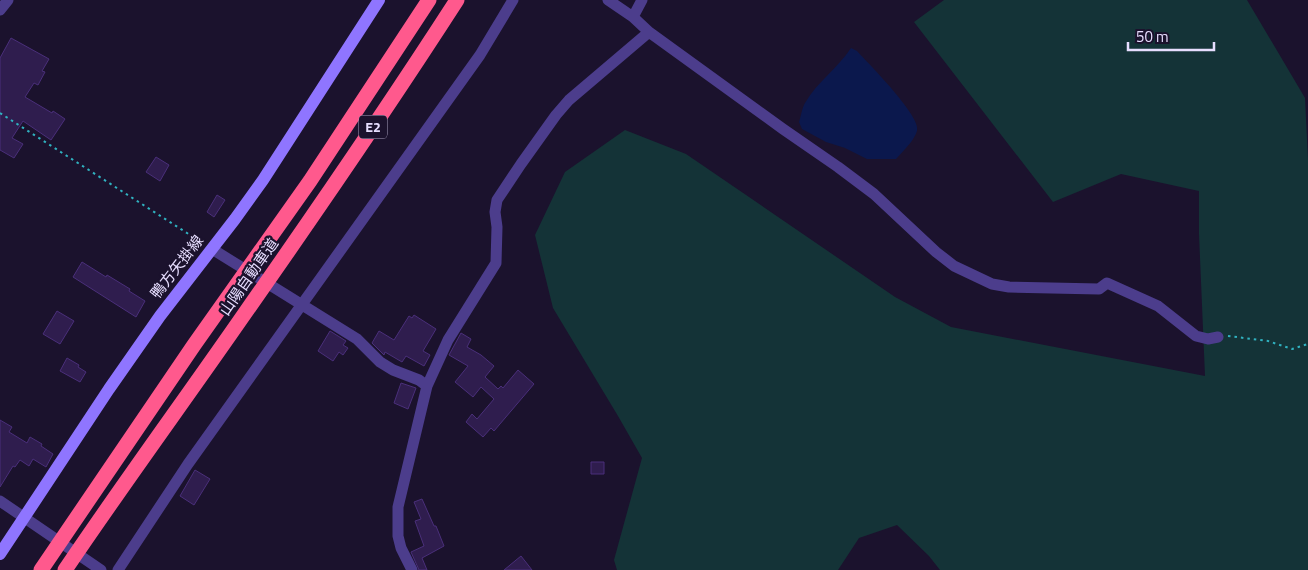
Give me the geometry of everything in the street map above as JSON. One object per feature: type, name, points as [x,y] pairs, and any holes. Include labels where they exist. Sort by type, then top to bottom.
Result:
[{"type":"highway","name":"山陽自動車道","points":[[40,570],[224,302],[310,181],[429,0]]},
{"type":"highway","name":"山陽自動車道","points":[[65,570],[287,253],[406,79],[456,0]]},
{"type":"main road","name":"鴨方矢掛線","points":[[0,554],[109,389],[160,316],[236,219],[272,167],[379,0]]},
{"type":"street","points":[[0,10],[8,0]]},
{"type":"street","points":[[118,570],[188,464],[480,55],[513,0]]},
{"type":"street","points":[[608,0],[633,17],[649,32],[874,194],[936,252],[954,266],[992,284],[1009,287],[1099,290],[1107,283],[1158,306],[1196,336],[1208,339],[1218,337]]},
{"type":"street","points":[[633,17],[642,0]]},
{"type":"street","points":[[412,570],[401,548],[398,536],[398,507],[427,386],[448,340],[496,262],[497,228],[495,212],[498,200],[526,157],[569,100],[649,32]]},
{"type":"street","points":[[212,249],[357,339],[380,362],[427,386]]},
{"type":"street","points":[[0,501],[101,570]]},
{"type":"path","points":[[0,113],[212,249]]},
{"type":"path","points":[[1218,337],[1227,336],[1268,341],[1292,349],[1308,344]]},
{"type":"green space","points":[[944,0],[1247,0],[1305,98],[1308,160],[1308,570],[940,570],[929,556],[897,525],[859,538],[838,570],[617,570],[614,560],[642,458],[553,308],[535,235],[565,172],[625,130],[686,154],[895,297],[951,327],[1205,376],[1199,191],[1121,174],[1053,202],[914,22]]},
{"type":"shaded area","points":[[851,48],[857,51],[893,90],[916,124],[917,131],[913,138],[896,159],[867,159],[845,148],[826,142],[802,129],[799,122],[804,105],[810,95]]},
{"type":"building","points":[[11,38],[49,59],[42,71],[45,72],[38,85],[34,83],[25,97],[65,119],[51,140],[23,121],[12,138],[23,144],[14,158],[0,150],[0,58]]},
{"type":"building","points":[[156,157],[169,165],[160,181],[146,172]]},
{"type":"building","points":[[217,195],[225,200],[214,217],[207,212]]},
{"type":"building","points":[[82,262],[130,289],[129,291],[145,301],[136,317],[73,277]]},
{"type":"building","points":[[57,311],[74,321],[60,344],[43,334]]},
{"type":"building","points":[[414,315],[436,329],[423,351],[430,355],[424,366],[406,356],[402,362],[385,352],[384,355],[372,343],[379,331],[394,340],[409,316],[412,318]]},
{"type":"building","points":[[330,331],[346,341],[343,345],[348,348],[343,355],[339,352],[333,361],[318,351]]},
{"type":"building","points":[[461,333],[471,339],[467,347],[481,355],[494,366],[485,377],[498,389],[501,386],[503,388],[518,370],[534,384],[494,431],[491,428],[483,437],[466,422],[472,414],[477,419],[494,399],[481,387],[473,397],[455,382],[468,366],[449,355]]},
{"type":"building","points":[[67,358],[86,372],[80,382],[60,371]]},
{"type":"building","points":[[401,383],[416,388],[408,409],[394,403]]},
{"type":"building","points":[[0,420],[12,427],[9,432],[27,443],[30,437],[42,444],[41,446],[53,454],[46,467],[33,459],[29,466],[20,460],[15,467],[13,466],[0,487]]},
{"type":"building","points":[[591,462],[604,462],[604,474],[591,474]]},
{"type":"building","points":[[195,470],[210,479],[194,505],[180,496]]},
{"type":"building","points":[[422,499],[444,546],[422,558],[427,570],[419,570],[411,552],[424,546],[415,521],[421,519],[414,502]]},
{"type":"building","points":[[521,556],[532,570],[504,570]]}]
